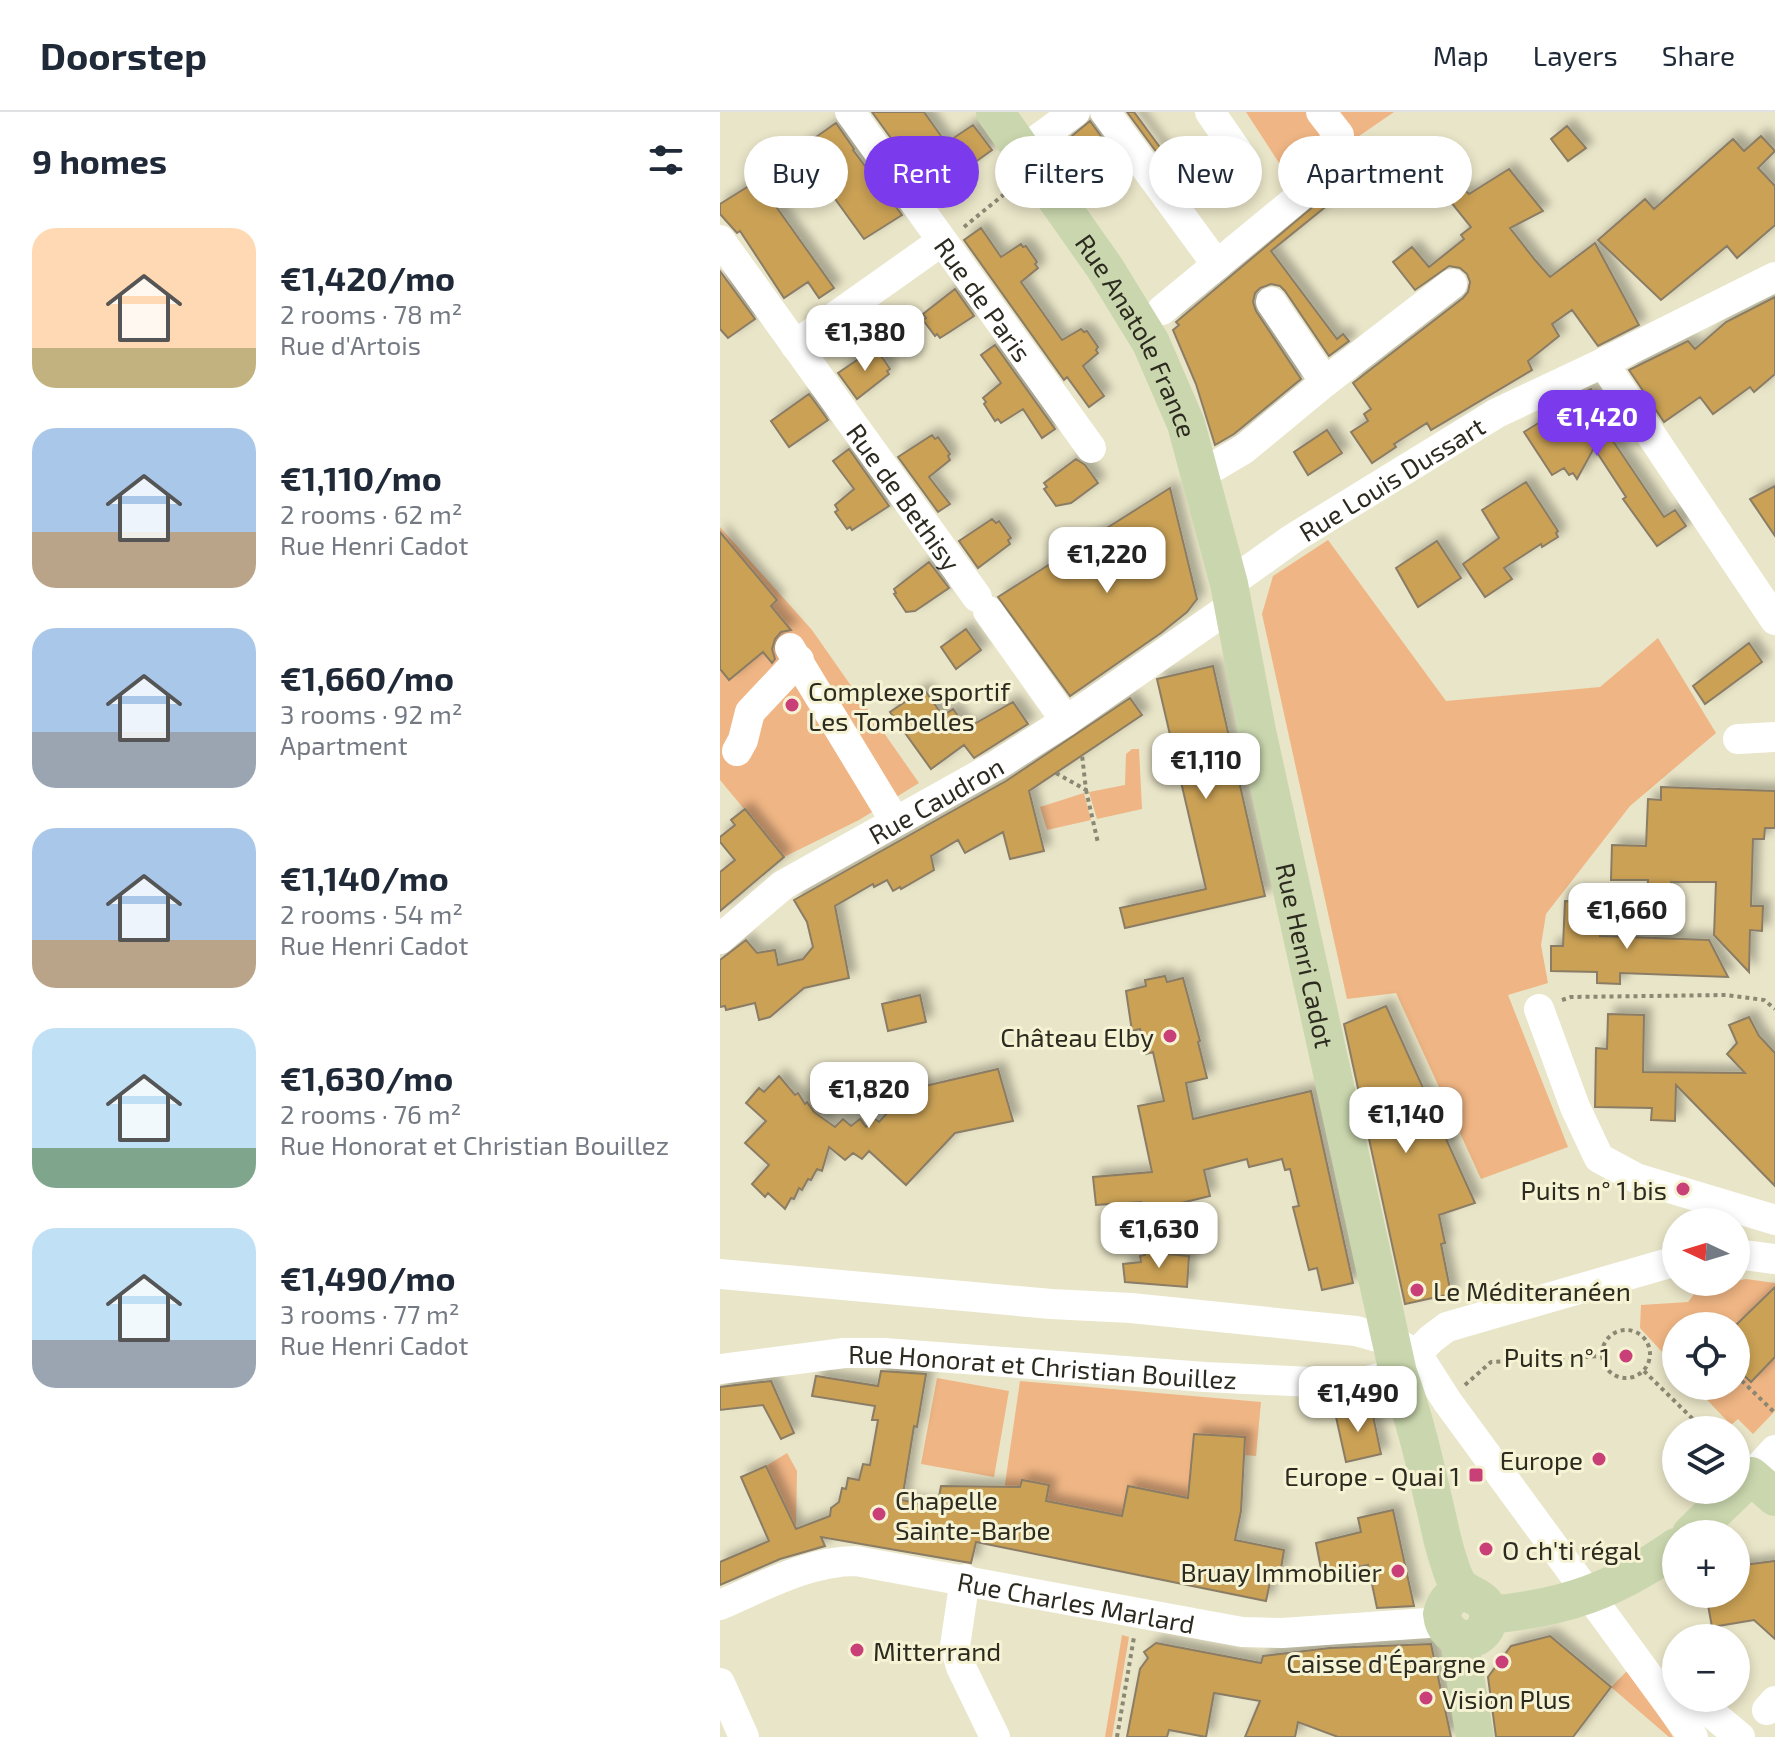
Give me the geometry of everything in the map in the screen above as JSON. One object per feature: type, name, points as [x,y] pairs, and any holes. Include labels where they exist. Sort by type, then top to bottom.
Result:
[{"type":"main road","name":"Rue Anatole France","points":[[995,112],[1012,136]]},
{"type":"main road","name":"Rue Anatole France","points":[[1063,208],[1151,343],[1186,424],[1231,595]]},
{"type":"main road","name":"Rue Henri Cadot","points":[[1231,595],[1257,731],[1393,1363],[1413,1414],[1447,1557],[1457,1583],[1475,1737]]},
{"type":"main road","points":[[1709,1520],[1767,1474]]},
{"type":"main road","points":[[1460,1616],[1549,1608],[1629,1578],[1662,1556]]},
{"type":"street","name":"Rue de Paris","points":[[850,112],[1091,448]]},
{"type":"street","points":[[1054,136],[1075,112]]},
{"type":"street","points":[[1105,112],[1217,265]]},
{"type":"street","points":[[1210,112],[1227,136]]},
{"type":"street","points":[[1162,310],[1217,265],[1336,134]]},
{"type":"street","name":"Rue de Bethisy","points":[[720,240],[1066,721]]},
{"type":"street","points":[[795,345],[942,241]]},
{"type":"street","name":"Rue Louis Dussart","points":[[1231,595],[1292,539],[1497,413],[1775,277]]},
{"type":"street","points":[[1200,475],[1244,449],[1452,284]]},
{"type":"street","points":[[1271,302],[1325,382]]},
{"type":"street","points":[[1603,363],[1775,620]]},
{"type":"street","name":"Rue Caudron","points":[[720,939],[783,885],[997,765],[1066,721],[1231,595]]},
{"type":"street","points":[[737,751],[750,712],[795,654],[895,821]]},
{"type":"street","points":[[1738,739],[1775,737]]},
{"type":"street","points":[[1539,1009],[1575,1107],[1599,1158],[1636,1178],[1775,1220]]},
{"type":"street","points":[[1750,1256],[1775,1259]]},
{"type":"street","points":[[1393,1363],[1447,1327],[1662,1265]]},
{"type":"street","points":[[720,1274],[1003,1300],[1131,1308],[1356,1331],[1393,1363],[1447,1401],[1599,1591],[1662,1661]]},
{"type":"street","name":"Rue Honorat et Christian Bouillez","points":[[720,1369],[844,1353],[884,1353],[1205,1377],[1393,1363]]},
{"type":"street","name":"Rue Charles Marlard","points":[[720,1605],[806,1569],[842,1561],[875,1562],[1138,1614],[1262,1633],[1460,1616]]},
{"type":"street","points":[[965,1579],[955,1646],[961,1667],[995,1737]]},
{"type":"street","points":[[1599,1591],[1693,1737]]},
{"type":"street","points":[[720,1683],[744,1737]]},
{"type":"street","points":[[1710,1712],[1740,1737]]},
{"type":"path","points":[[942,241],[995,201]]},
{"type":"path","points":[[1082,755],[1098,843]]},
{"type":"path","points":[[1056,773],[1086,790]]},
{"type":"path","points":[[1539,1009],[1571,997],[1726,995],[1764,1000],[1775,1009]]},
{"type":"path","points":[[1618,1331],[1633,1331],[1646,1340],[1649,1364],[1644,1371],[1630,1378],[1614,1376],[1603,1364],[1601,1356],[1602,1348],[1611,1335],[1618,1331]]},
{"type":"path","points":[[1447,1401],[1491,1362],[1601,1356]]},
{"type":"path","points":[[1644,1371],[1690,1416]]},
{"type":"path","points":[[1750,1389],[1775,1413]]},
{"type":"path","points":[[1117,1737],[1138,1614]]},
{"type":"shaded area","points":[[1246,112],[1394,112],[1359,136],[1344,136],[1335,123],[1319,136],[1278,136],[1278,161]]},
{"type":"shaded area","name":"Complexe sportif Les Tombelles","points":[[720,527],[812,630],[919,783],[859,820],[784,857],[720,780]]},
{"type":"shaded area","points":[[1328,540],[1446,701],[1600,687],[1658,638],[1716,733],[1630,806],[1546,914],[1541,945],[1548,983],[1508,995],[1568,1147],[1481,1179],[1396,993],[1347,999],[1262,614],[1273,576]]},
{"type":"shaded area","points":[[1132,749],[1139,749],[1142,809],[1097,819],[1089,792],[1125,785],[1126,754]]},
{"type":"shaded area","points":[[1084,793],[1091,820],[1047,830],[1040,807]]},
{"type":"shaded area","points":[[1750,1280],[1775,1283],[1775,1411],[1753,1434],[1750,1431],[1750,1416],[1722,1416],[1707,1400],[1750,1400],[1750,1312],[1662,1312],[1662,1352],[1640,1328],[1641,1305],[1688,1302],[1693,1296],[1750,1296]]},
{"type":"shaded area","points":[[937,1378],[1009,1391],[994,1477],[921,1464]]},
{"type":"shaded area","points":[[1020,1381],[1261,1402],[1256,1456],[1244,1455],[1245,1437],[1194,1434],[1188,1500],[1128,1486],[1120,1527],[1103,1512],[1046,1501],[1048,1485],[1022,1480],[1008,1548],[996,1546]]},
{"type":"shaded area","points":[[787,1453],[797,1471],[796,1529],[766,1466]]},
{"type":"shaded area","points":[[1122,1635],[1129,1637],[1112,1737],[1105,1737]]},
{"type":"shaded area","points":[[1629,1669],[1673,1737],[1669,1737],[1611,1687]]},
{"type":"building","points":[[872,112],[924,112],[941,136],[889,136]]},
{"type":"building","points":[[1127,112],[1134,112],[1152,136],[1149,136],[1149,142]]},
{"type":"building","points":[[1090,121],[1101,136],[1072,136]]},
{"type":"building","points":[[836,123],[845,136],[818,136]]},
{"type":"building","points":[[973,125],[992,150],[979,159],[979,136],[956,136]]},
{"type":"building","points":[[1567,126],[1586,148],[1568,161],[1551,139]]},
{"type":"building","points":[[1761,136],[1775,151],[1758,168],[1775,186],[1775,225],[1737,258],[1727,246],[1661,300],[1598,240],[1645,199],[1654,209],[1733,139],[1744,151]]},
{"type":"building","points":[[848,140],[864,165],[864,208],[897,208],[902,215],[864,239],[842,208],[848,208]]},
{"type":"building","points":[[1509,169],[1543,211],[1510,228],[1535,260],[1550,277],[1595,243],[1639,325],[1598,346],[1572,310],[1552,324],[1559,336],[1528,361],[1532,370],[1431,430],[1427,423],[1394,444],[1396,447],[1372,463],[1351,432],[1368,421],[1364,414],[1371,409],[1353,383],[1463,298],[1470,282],[1460,268],[1449,266],[1415,290],[1393,262],[1412,247],[1429,267],[1464,239],[1461,235],[1471,227],[1456,208],[1472,208],[1472,192]]},
{"type":"building","points":[[744,189],[744,208],[777,208],[834,288],[819,298],[808,282],[784,298],[740,231],[737,233],[720,214],[720,204]]},
{"type":"building","points":[[1312,208],[1324,208],[1271,251],[1337,339],[1343,334],[1349,341],[1329,356],[1280,286],[1271,284],[1260,288],[1253,302],[1256,311],[1301,379],[1234,434],[1215,445],[1196,384],[1173,330],[1179,325],[1176,322]]},
{"type":"building","points":[[981,228],[1001,257],[1021,244],[1026,246],[1038,268],[1021,282],[1062,340],[1081,329],[1087,331],[1098,347],[1098,353],[1083,366],[1104,396],[1089,407],[1067,377],[1064,380],[964,240]]},
{"type":"building","points":[[720,271],[755,319],[728,338],[720,329]]},
{"type":"building","points":[[955,289],[974,316],[940,338],[923,320],[926,318],[923,314]]},
{"type":"building","points":[[1775,297],[1775,374],[1754,392],[1750,387],[1713,414],[1700,397],[1664,422],[1629,370],[1688,341],[1695,349],[1726,322]]},
{"type":"building","points":[[995,345],[1055,429],[1042,438],[1023,409],[1001,423],[998,419],[995,421],[984,404],[983,398],[1001,383],[981,355]]},
{"type":"building","points":[[872,350],[874,353],[877,351],[884,360],[890,369],[887,371],[889,374],[857,399],[838,373]]},
{"type":"building","points":[[1591,389],[1611,422],[1614,435],[1611,438],[1664,517],[1675,510],[1686,526],[1657,546],[1623,499],[1626,497],[1594,448],[1577,479],[1564,468],[1552,475],[1524,432],[1566,406],[1563,402]]},
{"type":"building","points":[[809,394],[828,420],[789,447],[771,421]]},
{"type":"building","points":[[1327,430],[1342,453],[1308,475],[1294,452]]},
{"type":"building","points":[[932,435],[935,439],[938,437],[950,454],[950,460],[929,477],[950,504],[938,512],[898,457]]},
{"type":"building","points":[[849,449],[889,506],[852,530],[850,527],[847,529],[835,512],[838,510],[835,505],[854,489],[833,461]]},
{"type":"building","points":[[1076,459],[1085,465],[1098,483],[1071,503],[1056,506],[1044,489],[1047,487],[1044,483]]},
{"type":"building","points":[[1526,482],[1558,531],[1558,537],[1504,568],[1512,579],[1485,597],[1463,564],[1499,538],[1482,510]]},
{"type":"building","points":[[1775,486],[1775,536],[1750,499]]},
{"type":"building","points":[[1170,488],[1197,599],[1187,612],[1161,633],[1070,696],[998,597]]},
{"type":"building","points":[[992,519],[996,523],[999,521],[1011,538],[1008,540],[1010,544],[978,568],[959,541]]},
{"type":"building","points":[[720,532],[777,600],[771,606],[791,630],[781,632],[775,639],[772,649],[775,659],[772,663],[763,652],[729,680],[720,669]]},
{"type":"building","points":[[1437,541],[1461,578],[1418,607],[1396,568]]},
{"type":"building","points":[[929,562],[949,588],[915,611],[906,612],[894,589]]},
{"type":"building","points":[[966,629],[981,650],[956,669],[941,647]]},
{"type":"building","points":[[1749,643],[1762,662],[1705,704],[1693,686]]},
{"type":"building","points":[[1213,666],[1265,896],[1125,928],[1120,908],[1206,889],[1157,679]]},
{"type":"building","points":[[924,689],[943,716],[953,709],[967,728],[1013,702],[1028,724],[974,758],[964,745],[931,769],[890,712]]},
{"type":"building","points":[[1130,698],[1142,715],[1029,791],[1044,851],[1010,859],[1003,832],[965,853],[958,840],[931,856],[934,870],[901,889],[893,891],[887,880],[874,887],[873,884],[835,906],[849,978],[804,988],[770,1017],[759,1020],[755,1003],[726,1010],[725,1006],[720,1007],[720,960],[746,940],[757,953],[775,950],[778,965],[803,959],[813,947],[807,922],[794,900],[1006,781]]},
{"type":"building","points":[[1661,787],[1775,791],[1775,828],[1765,828],[1764,839],[1753,839],[1751,906],[1763,906],[1762,931],[1750,930],[1749,972],[1714,935],[1716,882],[1671,882],[1671,893],[1647,893],[1648,880],[1611,880],[1612,845],[1646,846],[1648,799],[1661,800]]},
{"type":"building","points":[[745,809],[784,857],[720,911],[720,872],[735,860],[720,842],[720,837],[735,825],[731,820]]},
{"type":"building","points":[[1565,901],[1601,903],[1600,936],[1709,940],[1728,977],[1620,973],[1620,984],[1597,983],[1597,972],[1551,971],[1551,946],[1563,946]]},
{"type":"building","points":[[1165,976],[1167,982],[1183,978],[1200,1041],[1207,1078],[1186,1083],[1193,1119],[1311,1091],[1353,1283],[1322,1290],[1317,1268],[1309,1270],[1293,1207],[1299,1206],[1290,1169],[1285,1170],[1282,1159],[1249,1167],[1247,1159],[1204,1170],[1210,1196],[1181,1203],[1183,1209],[1142,1217],[1141,1202],[1096,1205],[1093,1177],[1152,1172],[1138,1106],[1164,1101],[1153,1052],[1146,1054],[1140,1029],[1132,1031],[1126,991],[1146,986],[1145,980]]},
{"type":"building","points":[[920,995],[926,1022],[888,1031],[882,1004]]},
{"type":"building","points":[[1386,1006],[1475,1203],[1439,1215],[1451,1294],[1405,1304],[1344,1024]]},
{"type":"building","points":[[1608,1014],[1644,1015],[1643,1072],[1745,1073],[1727,1054],[1737,1043],[1729,1025],[1749,1017],[1759,1036],[1775,1053],[1775,1186],[1676,1085],[1675,1121],[1651,1120],[1652,1108],[1595,1107],[1596,1048],[1607,1049]]},
{"type":"building","points":[[998,1069],[1013,1121],[955,1133],[906,1185],[869,1151],[862,1159],[853,1153],[845,1160],[829,1147],[822,1171],[817,1169],[785,1209],[768,1193],[765,1197],[752,1184],[769,1165],[745,1143],[766,1121],[746,1103],[759,1088],[764,1092],[779,1076],[795,1095],[798,1093],[805,1104],[807,1102],[814,1112],[835,1127],[843,1119],[851,1126],[860,1119],[866,1127],[874,1118],[879,1122],[908,1090]]},
{"type":"building","points":[[1145,1252],[1189,1256],[1187,1287],[1125,1282],[1123,1264],[1141,1262],[1140,1256]]},
{"type":"building","points":[[1775,1287],[1775,1357],[1751,1382],[1750,1381],[1749,1312]]},
{"type":"building","points":[[881,1371],[926,1374],[902,1500],[937,1508],[941,1486],[1020,1487],[1022,1480],[1049,1485],[1046,1501],[1122,1516],[1128,1486],[1188,1498],[1194,1434],[1245,1437],[1241,1511],[1235,1540],[1284,1550],[1280,1575],[1272,1573],[1266,1601],[976,1542],[971,1563],[821,1537],[825,1546],[780,1559],[720,1585],[720,1562],[769,1541],[741,1477],[766,1466],[796,1529],[830,1516],[831,1508],[839,1502],[842,1488],[846,1489],[848,1478],[859,1480],[863,1464],[870,1465],[878,1420],[872,1420],[875,1406],[812,1396],[816,1376],[878,1386]]},
{"type":"building","points":[[771,1381],[794,1433],[781,1439],[763,1405],[720,1410],[720,1387]]},
{"type":"building","points":[[1334,1408],[1372,1411],[1381,1454],[1346,1462]]},
{"type":"building","points":[[1393,1510],[1414,1606],[1377,1608],[1368,1565],[1322,1574],[1316,1543],[1361,1532],[1358,1518]]},
{"type":"building","points":[[1775,1561],[1775,1639],[1754,1620],[1711,1624],[1709,1608],[1750,1608],[1750,1564]]},
{"type":"building","points":[[1550,1636],[1611,1687],[1573,1737],[1496,1737],[1488,1677],[1511,1646]]},
{"type":"building","points":[[1156,1643],[1261,1663],[1263,1656],[1330,1648],[1431,1644],[1451,1737],[1338,1737],[1298,1722],[1295,1737],[1245,1737],[1260,1701],[1214,1693],[1206,1737],[1169,1730],[1167,1737],[1127,1737],[1140,1669],[1148,1658],[1144,1652]]},
{"type":"place","name":"Complexe sportif Les Tombelles","points":[[792,705]]},
{"type":"place","name":"Château Elby","points":[[1170,1036]]},
{"type":"place","name":"Puits n° 1 bis","points":[[1683,1189]]},
{"type":"place","name":"Le Méditeranéen","points":[[1417,1290]]},
{"type":"place","name":"Puits n° 1","points":[[1626,1356]]},
{"type":"place","name":"Europe","points":[[1599,1459]]},
{"type":"place","name":"Europe - Quai 1","points":[[1476,1475]]},
{"type":"place","name":"Chapelle Sainte-Barbe","points":[[879,1514]]},
{"type":"place","name":"O ch'ti régal","points":[[1486,1549]]},
{"type":"place","name":"Bruay Immobilier","points":[[1398,1571]]},
{"type":"place","name":"Mitterrand","points":[[857,1650]]},
{"type":"place","name":"Caisse d'Épargne","points":[[1502,1662]]},
{"type":"place","name":"Vision Plus","points":[[1426,1698]]}]
